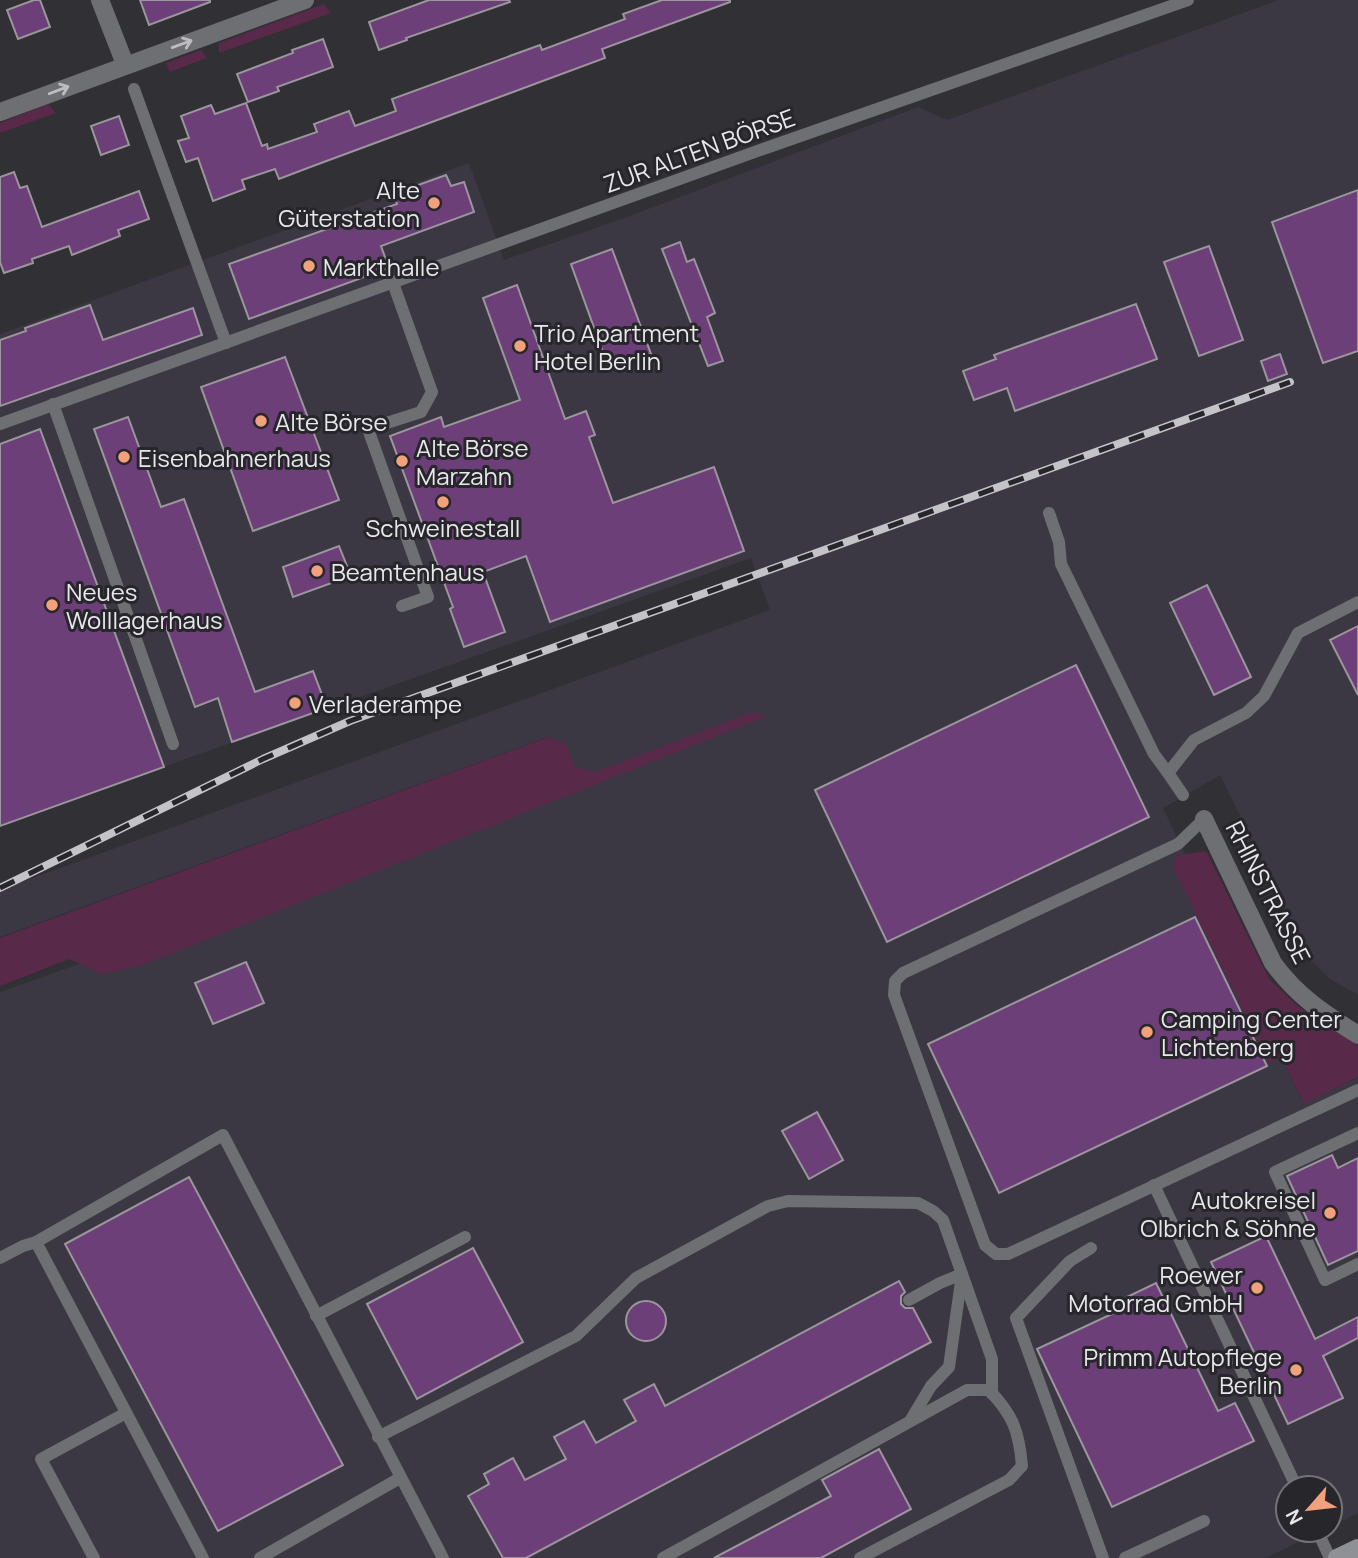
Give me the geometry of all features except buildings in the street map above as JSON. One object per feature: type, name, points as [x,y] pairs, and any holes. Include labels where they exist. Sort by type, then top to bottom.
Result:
[{"type":"main road","points":[[1337,1558],[1358,1548]]},
{"type":"street","points":[[100,0],[125,64]]},
{"type":"street","points":[[0,112],[304,0]]},
{"type":"street","name":"RHINSTRASSE","points":[[1205,819],[1273,963],[1312,1006],[1358,1035]]},
{"type":"lane","name":"ZUR ALTEN BÖRSE","points":[[0,424],[766,148],[1188,0]]},
{"type":"lane","points":[[134,89],[226,343]]},
{"type":"lane","points":[[393,283],[432,392],[421,412],[368,429],[429,597],[402,606]]},
{"type":"lane","points":[[53,404],[173,744]]},
{"type":"lane","points":[[1049,513],[1059,542],[1061,564],[1154,754],[1182,795]]},
{"type":"lane","points":[[1168,774],[1194,740],[1246,713],[1264,696],[1298,633],[1358,602]]},
{"type":"lane","points":[[1205,819],[1178,844],[903,973],[895,981],[894,995],[985,1245],[996,1255],[1008,1254],[1358,1090]]},
{"type":"lane","points":[[1358,1133],[1275,1172],[1325,1280],[1358,1264]]},
{"type":"lane","points":[[0,1258],[36,1242],[223,1135],[443,1558]]},
{"type":"lane","points":[[1154,1185],[1290,1474]]},
{"type":"lane","points":[[378,1437],[576,1336],[636,1278],[768,1206],[788,1201],[918,1203],[943,1220],[992,1359],[992,1394]]},
{"type":"lane","points":[[316,1316],[465,1237]]},
{"type":"lane","points":[[36,1242],[203,1558]]},
{"type":"lane","points":[[1091,1248],[1070,1261],[1016,1318],[1103,1558]]},
{"type":"lane","points":[[909,1300],[962,1274]]},
{"type":"lane","points":[[910,1421],[931,1386],[949,1367],[962,1274]]},
{"type":"lane","points":[[663,1558],[967,1390],[989,1390],[1004,1405],[1019,1437],[1021,1466],[1009,1480],[860,1558]]},
{"type":"lane","points":[[94,1558],[41,1458],[126,1413]]},
{"type":"lane","points":[[260,1558],[400,1478]]},
{"type":"lane","points":[[1125,1558],[1204,1521]]},
{"type":"shaded area","points":[[1279,0],[1358,0],[1358,995],[1329,978],[1310,959],[1220,775],[1163,808],[1303,1103],[1358,1078],[1358,1513],[1344,1520],[1344,1474],[1274,1474],[1274,1544],[1294,1544],[1266,1558],[0,1558],[0,992],[577,787],[548,737],[0,937],[0,890],[770,610],[751,558],[0,825],[0,334],[469,163],[504,260],[627,217],[918,107],[947,120]]},
{"type":"shaded area","points":[[324,4],[331,13],[219,53],[219,43]]},
{"type":"shaded area","points":[[201,50],[207,58],[170,72],[166,63]]},
{"type":"shaded area","points":[[48,104],[56,113],[0,133],[0,123]]},
{"type":"shaded area","points":[[752,712],[767,716],[143,965],[102,974],[69,959],[0,986],[0,938],[549,737],[566,745],[575,767],[595,772]]},
{"type":"shaded area","points":[[1206,851],[1269,979],[1300,1008],[1358,1046],[1358,1077],[1304,1104],[1281,1057],[1269,1063],[1173,868],[1175,858],[1180,855]]},
{"type":"railway","points":[[0,888],[263,759],[350,721],[1290,382]]},
{"type":"place","name":"Alte Güterstation","points":[[434,203]]},
{"type":"place","name":"Markthalle","points":[[309,266]]},
{"type":"place","name":"Trio Apartment Hotel Berlin","points":[[520,346]]},
{"type":"place","name":"Alte Börse","points":[[261,421]]},
{"type":"place","name":"Eisenbahnerhaus","points":[[124,457]]},
{"type":"place","name":"Alte Börse Marzahn","points":[[402,461]]},
{"type":"place","name":"Schweinestall","points":[[443,502]]},
{"type":"place","name":"Beamtenhaus","points":[[317,571]]},
{"type":"place","name":"Neues Wolllagerhaus","points":[[52,605]]},
{"type":"place","name":"Verladerampe","points":[[295,703]]},
{"type":"place","name":"Camping Center Lichtenberg","points":[[1147,1032]]},
{"type":"place","name":"Autokreisel Olbrich & Söhne","points":[[1330,1213]]},
{"type":"place","name":"Roewer Motorrad GmbH","points":[[1257,1288]]},
{"type":"place","name":"Primm Autopflege Berlin","points":[[1296,1370]]}]
